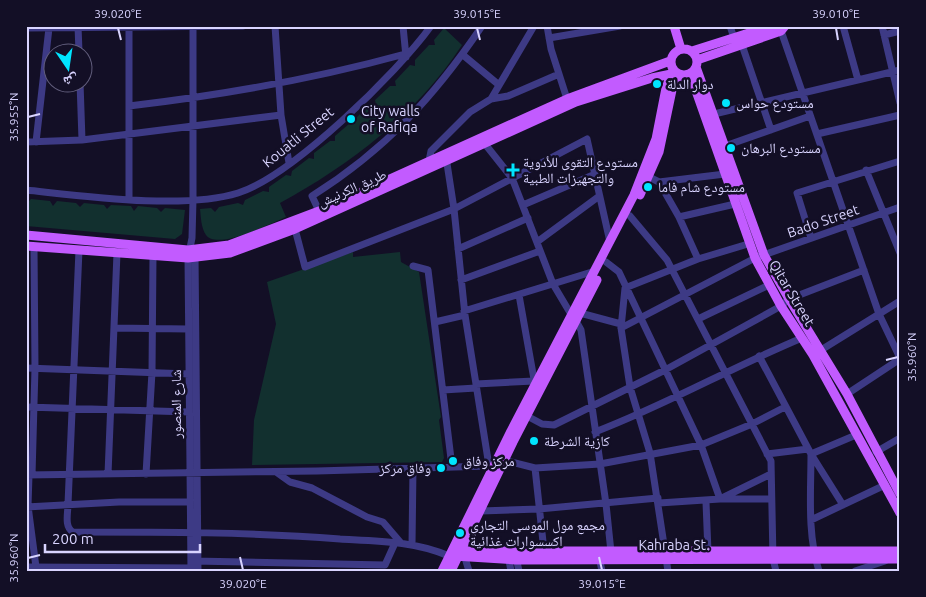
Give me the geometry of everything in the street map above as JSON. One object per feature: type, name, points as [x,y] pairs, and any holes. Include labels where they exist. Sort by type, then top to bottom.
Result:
[{"type":"main road","points":[[674,26],[689,67]]},
{"type":"main road","points":[[451,571],[493,470],[527,416],[576,316],[595,271],[644,173],[656,139],[669,80],[734,38],[772,26]]},
{"type":"main road","points":[[501,459],[535,383],[606,262],[649,177],[659,152],[672,90],[689,67],[782,28]]},
{"type":"main road","points":[[681,49],[674,53],[670,61],[689,67]]},
{"type":"main road","name":"طريق الكرنيش","points":[[30,247],[153,256],[230,253],[295,229],[567,99],[670,61]]},
{"type":"main road","name":"Qitar Street","points":[[689,67],[714,114],[725,146],[734,185],[735,204],[748,244],[769,285],[802,338],[900,514]]},
{"type":"main road","name":"Qitar Street","points":[[689,67],[725,174],[734,185],[764,255],[788,299],[847,394],[876,452],[900,494]]},
{"type":"main road","name":"طريق الكرنيش","points":[[26,236],[192,254],[229,245],[320,210],[430,161],[485,144],[576,102],[689,67]]},
{"type":"main road","points":[[442,571],[457,554],[481,511],[493,470]]},
{"type":"main road","name":"Kahraba St.","points":[[512,556],[544,551],[599,555],[611,552],[664,555],[708,552],[773,555]]},
{"type":"main road","name":"Kahraba St.","points":[[457,554],[512,556],[815,555],[900,552]]},
{"type":"main road","name":"Kahraba St.","points":[[815,555],[900,559]]},
{"type":"street","points":[[26,28],[243,26]]},
{"type":"street","points":[[275,26],[282,115],[289,163]]},
{"type":"street","points":[[129,106],[280,85],[406,55],[403,26]]},
{"type":"street","name":"Kouatli Street","points":[[26,190],[129,198],[193,200],[238,193],[262,182],[289,163],[347,114],[432,26]]},
{"type":"street","points":[[320,210],[312,196],[346,175],[387,141],[429,99],[463,55],[482,26]]},
{"type":"street","points":[[491,99],[534,26]]},
{"type":"street","points":[[546,26],[567,99]]},
{"type":"street","points":[[549,38],[620,26]]},
{"type":"street","points":[[730,26],[734,38]]},
{"type":"street","points":[[843,26],[858,80]]},
{"type":"street","points":[[882,26],[896,70],[900,103]]},
{"type":"street","points":[[78,27],[79,42]]},
{"type":"street","points":[[129,27],[129,198]]},
{"type":"street","name":"شارع المنصور","points":[[193,27],[193,532],[195,567]]},
{"type":"street","points":[[36,142],[49,28]]},
{"type":"street","points":[[782,28],[802,93],[879,314],[900,359],[847,394]]},
{"type":"street","points":[[884,35],[900,31]]},
{"type":"street","points":[[742,45],[771,130]]},
{"type":"street","points":[[463,55],[499,85]]},
{"type":"street","points":[[714,114],[896,70]]},
{"type":"street","points":[[430,161],[431,151],[470,112],[491,99],[508,96],[559,74]]},
{"type":"street","points":[[80,92],[82,140]]},
{"type":"street","points":[[26,142],[82,140],[282,115]]},
{"type":"street","points":[[817,134],[900,115]]},
{"type":"street","points":[[725,146],[810,116]]},
{"type":"street","points":[[295,229],[305,267],[454,209],[587,139],[593,175],[610,242]]},
{"type":"street","points":[[485,144],[512,178],[553,284],[576,316],[581,330],[611,552]]},
{"type":"street","points":[[29,475],[276,472],[452,467],[493,470],[476,386],[465,313],[454,209],[446,157]]},
{"type":"street","points":[[811,238],[797,193],[833,180],[900,161]]},
{"type":"street","points":[[866,170],[900,253]]},
{"type":"street","points":[[649,177],[659,182],[725,174]]},
{"type":"street","points":[[523,205],[593,175]]},
{"type":"street","points":[[659,182],[679,218],[698,259]]},
{"type":"street","points":[[537,242],[598,197]]},
{"type":"street","points":[[679,218],[735,204]]},
{"type":"street","name":"Bado Street","points":[[621,326],[755,258],[900,208]]},
{"type":"street","points":[[630,216],[667,260],[771,461],[770,499],[773,555],[776,571]]},
{"type":"street","points":[[458,249],[528,218]]},
{"type":"street","points":[[891,229],[900,226]]},
{"type":"street","points":[[625,288],[698,259],[748,244]]},
{"type":"street","points":[[30,247],[35,368],[30,407],[27,507],[36,567]]},
{"type":"street","points":[[79,250],[67,526],[73,532],[193,532],[292,535],[398,543],[457,554],[469,571]]},
{"type":"street","points":[[461,280],[540,251]]},
{"type":"street","points":[[108,474],[117,253]]},
{"type":"street","name":"شارع المنصور","points":[[192,254],[188,374],[193,473],[189,502],[193,532]]},
{"type":"street","points":[[146,474],[152,372],[153,256]]},
{"type":"street","points":[[606,262],[619,272],[639,318],[701,445],[720,499]]},
{"type":"street","points":[[413,266],[428,270],[452,467]]},
{"type":"street","points":[[527,416],[542,424],[554,425],[592,408],[630,386],[665,370],[781,306],[788,299],[864,270]]},
{"type":"street","points":[[434,322],[595,271]]},
{"type":"street","points":[[698,320],[769,285]]},
{"type":"street","points":[[625,288],[621,326],[630,386],[650,453],[664,555],[668,571]]},
{"type":"street","points":[[443,390],[535,383],[518,295]]},
{"type":"street","points":[[821,350],[900,301]]},
{"type":"street","points":[[576,316],[621,326]]},
{"type":"street","points":[[114,328],[153,327],[188,329]]},
{"type":"street","points":[[595,432],[679,397],[759,356],[802,338]]},
{"type":"street","points":[[759,356],[809,452],[842,505]]},
{"type":"street","points":[[26,368],[188,374]]},
{"type":"street","points":[[30,407],[189,412]]},
{"type":"street","points":[[501,459],[535,468],[600,464],[650,453],[701,445],[752,424],[786,407]]},
{"type":"street","points":[[767,454],[809,452],[856,435]]},
{"type":"street","points":[[876,452],[900,438]]},
{"type":"street","points":[[809,452],[811,520],[819,571]]},
{"type":"street","points":[[412,545],[413,468]]},
{"type":"street","points":[[535,468],[544,551]]},
{"type":"street","points":[[276,472],[290,482],[312,488],[367,517],[383,522],[398,543]]},
{"type":"street","points":[[720,499],[771,474]]},
{"type":"street","points":[[811,520],[885,486]]},
{"type":"street","points":[[481,511],[658,501],[706,502],[720,499],[770,499]]},
{"type":"street","points":[[27,507],[68,504],[189,502]]},
{"type":"street","points":[[706,502],[708,552]]},
{"type":"street","points":[[26,567],[147,570],[195,567],[370,568],[385,565],[398,543]]},
{"type":"street","points":[[599,555],[602,571]]},
{"type":"street","points":[[511,571],[512,556]]},
{"type":"street","points":[[512,556],[519,571]]},
{"type":"street","points":[[855,571],[889,559]]},
{"type":"green space","points":[[444,28],[462,45],[425,93],[404,115],[332,172],[280,203],[286,217],[257,230],[232,238],[212,239],[206,235],[202,226],[200,209],[211,208],[215,212],[219,207],[238,203],[243,205],[245,200],[263,191],[269,192],[269,187],[286,175],[291,176],[292,171],[309,158],[314,159],[314,153],[330,141],[335,141],[335,136],[350,123],[355,124],[355,119],[370,104],[376,105],[375,100],[390,86],[396,86],[395,81],[410,65],[415,66],[415,60],[429,45],[435,45],[434,40]]},
{"type":"green space","points":[[31,199],[50,201],[53,206],[57,201],[76,203],[80,207],[84,203],[104,205],[107,209],[111,205],[131,206],[134,211],[138,206],[157,208],[161,212],[165,208],[185,210],[182,234],[175,239],[26,226],[26,204]]},
{"type":"green space","points":[[353,252],[353,257],[400,252],[401,262],[419,272],[441,417],[439,420],[444,458],[442,462],[252,465],[254,420],[276,324],[267,282]]},
{"type":"place","name":"دوار الدلة","points":[[657,84]]},
{"type":"place","name":"مستودع حواس","points":[[726,103]]},
{"type":"place","name":"City walls of Rafiqa","points":[[351,119]]},
{"type":"place","name":"مستودع البرهان","points":[[731,148]]},
{"type":"place","name":"مستودع التقوى للأدوية والتجهيزات الطبية","points":[[513,170]]},
{"type":"place","name":"مستودع شام فاما","points":[[648,187]]},
{"type":"place","name":"كازية الشرطة","points":[[534,441]]},
{"type":"place","name":"مركز وفاق","points":[[453,461]]},
{"type":"place","name":"وفاق مركز","points":[[441,468]]},
{"type":"place","name":"مجمع مول الموسى التجاري اكسسوارات غذائية","points":[[460,533]]}]
